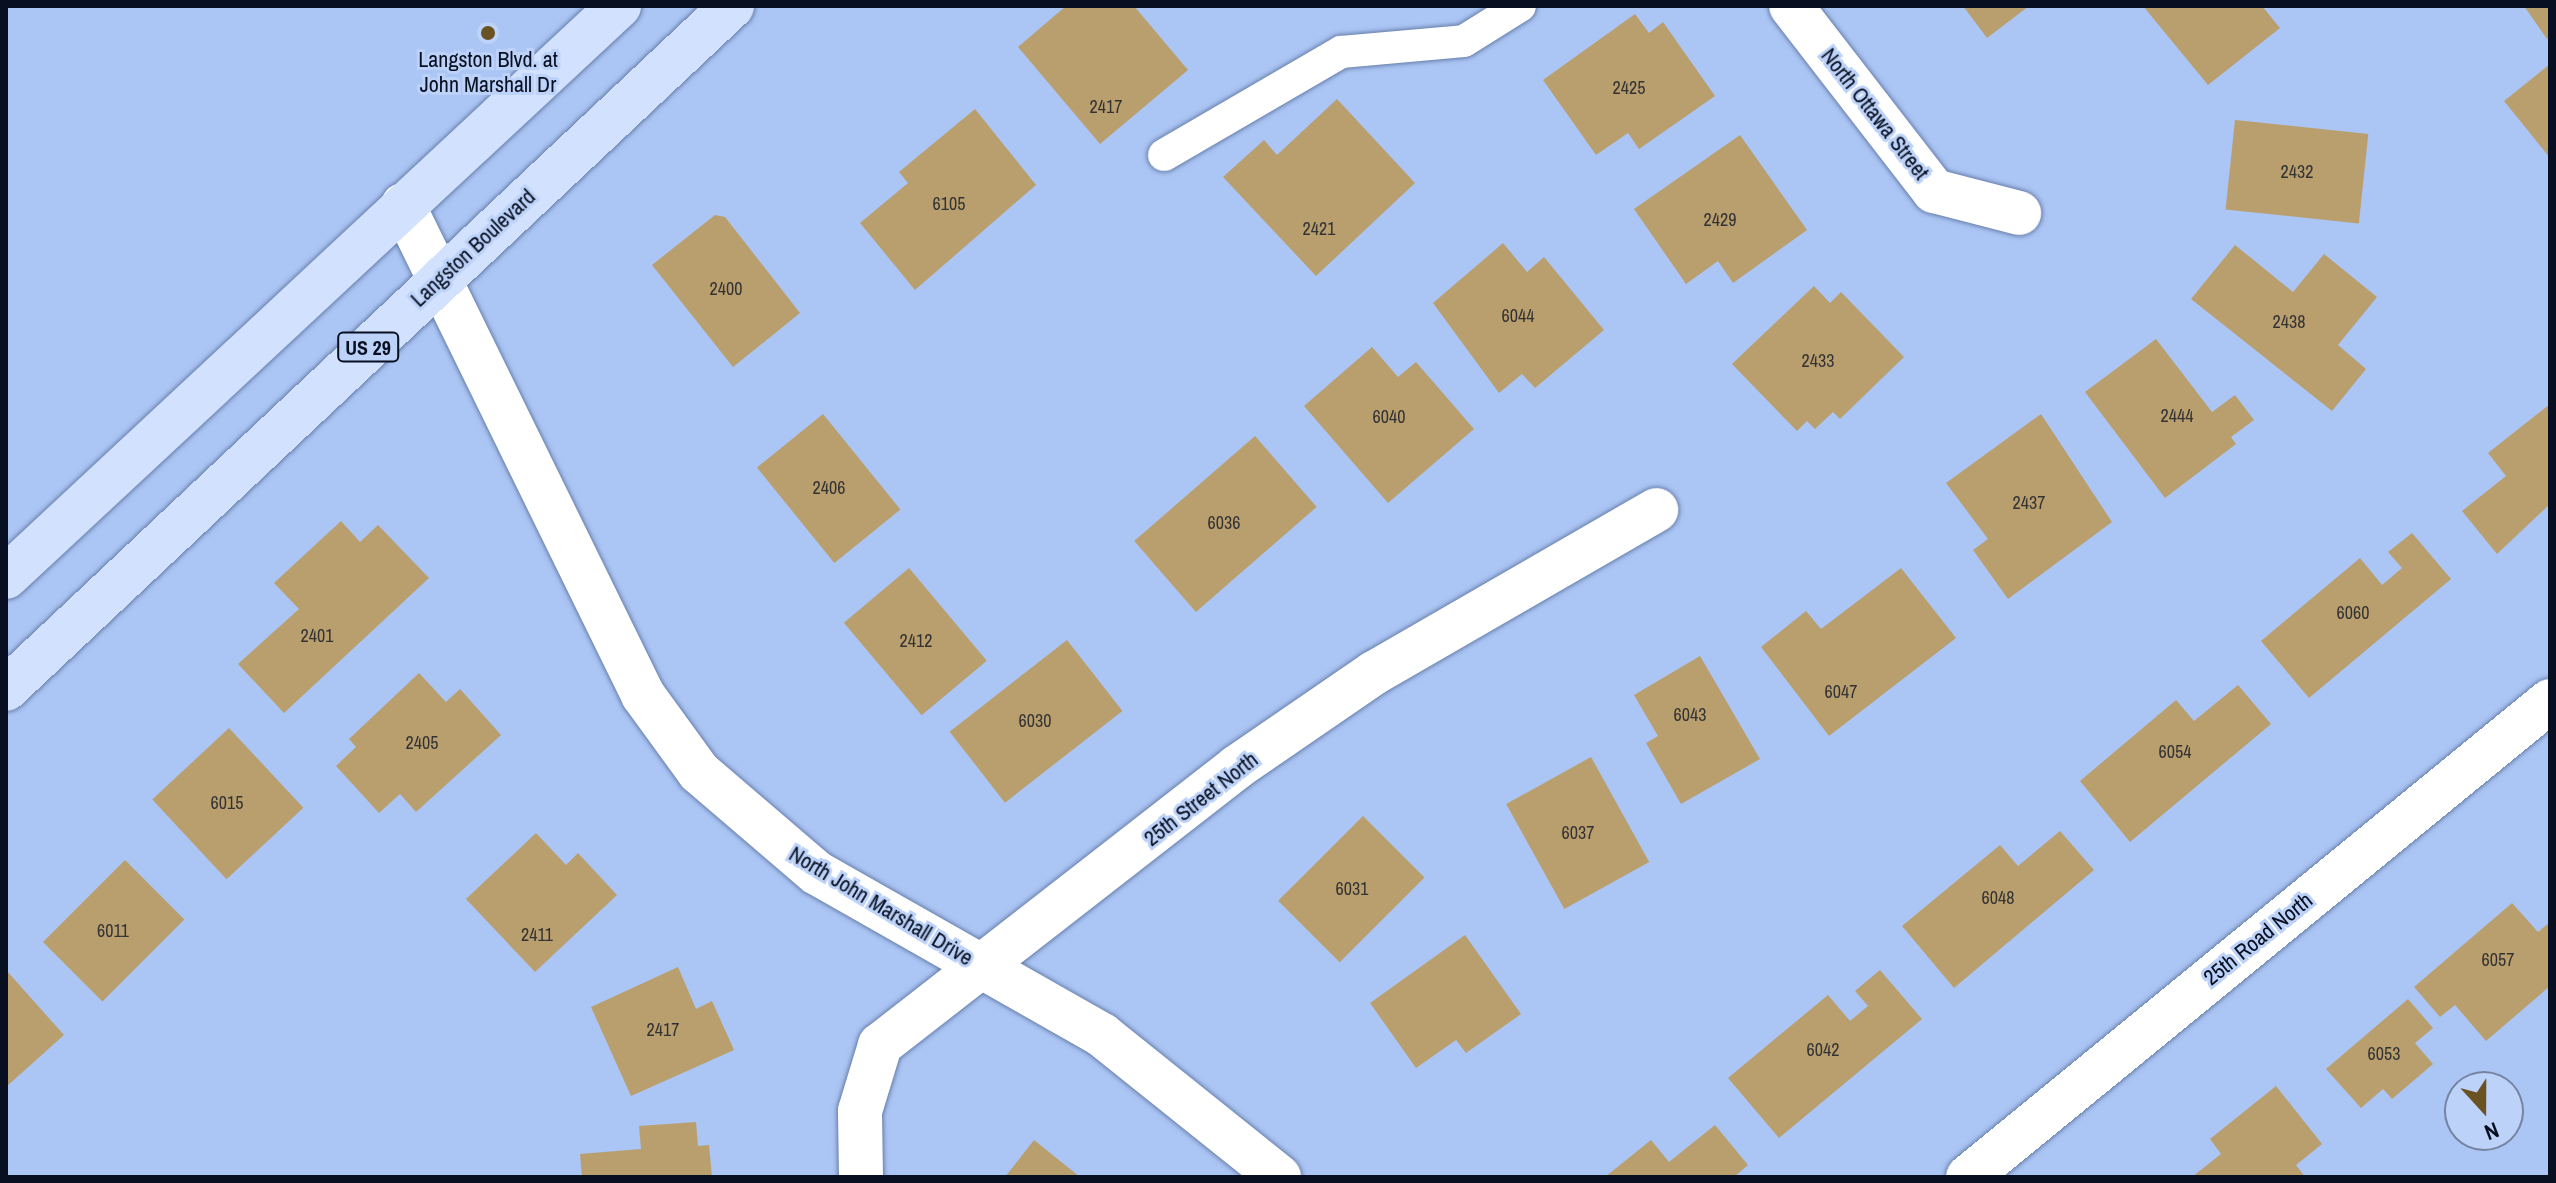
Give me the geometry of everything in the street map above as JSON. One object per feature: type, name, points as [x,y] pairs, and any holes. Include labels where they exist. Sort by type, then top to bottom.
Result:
[{"type":"main road","points":[[6,577],[619,6]]},
{"type":"main road","name":"Langston Boulevard","points":[[6,689],[732,6]]},
{"type":"street","name":"North Ottawa Street","points":[[1791,6],[1934,191],[2019,213]]},
{"type":"street","name":"North John Marshall Drive","points":[[403,205],[643,695],[699,772],[817,873],[1102,1035],[1279,1177]]},
{"type":"street","name":"25th Street North","points":[[861,1177],[860,1111],[880,1045],[979,965],[1096,883],[1237,767],[1374,673],[1656,510]]},
{"type":"street","name":"25th Road North","points":[[1968,1177],[2550,701]]},
{"type":"lane","points":[[1164,155],[1341,52],[1464,41],[1520,6]]},
{"type":"building","points":[[1066,6],[1134,6],[1188,70],[1100,144],[1018,47]]},
{"type":"building","points":[[1963,6],[2029,6],[1987,38]]},
{"type":"building","points":[[2143,6],[2262,6],[2280,28],[2208,85]]},
{"type":"building","points":[[2524,6],[2550,6],[2550,37],[2547,39]]},
{"type":"building","points":[[1635,14],[1649,33],[1663,22],[1715,96],[1639,149],[1628,133],[1596,155],[1543,80]]},
{"type":"building","points":[[2550,64],[2550,158],[2504,101]]},
{"type":"building","points":[[1337,99],[1415,183],[1316,276],[1223,177],[1264,140],[1277,155]]},
{"type":"building","points":[[975,109],[1036,185],[915,290],[860,223],[908,183],[899,172]]},
{"type":"building","points":[[2235,120],[2368,134],[2359,224],[2226,210]]},
{"type":"building","points":[[1740,135],[1807,230],[1733,283],[1718,261],[1686,284],[1634,209]]},
{"type":"building","points":[[715,215],[725,217],[800,313],[733,367],[652,265]]},
{"type":"building","points":[[1503,243],[1527,272],[1544,257],[1604,330],[1535,388],[1522,374],[1499,393],[1433,303]]},
{"type":"building","points":[[2235,245],[2293,292],[2324,254],[2377,297],[2338,345],[2366,369],[2332,411],[2191,299]]},
{"type":"building","points":[[1814,286],[1830,303],[1841,292],[1904,357],[1840,419],[1833,412],[1815,429],[1807,421],[1797,431],[1732,364]]},
{"type":"building","points":[[2156,339],[2212,412],[2235,395],[2254,420],[2231,437],[2236,444],[2165,498],[2085,392]]},
{"type":"building","points":[[1372,347],[1398,377],[1416,362],[1474,429],[1388,503],[1304,406]]},
{"type":"building","points":[[2550,404],[2550,504],[2497,554],[2462,511],[2506,476],[2488,453]]},
{"type":"building","points":[[823,414],[900,510],[834,563],[757,467]]},
{"type":"building","points":[[2041,414],[2112,522],[2008,599],[1973,550],[1988,539],[1946,483]]},
{"type":"building","points":[[1255,436],[1317,507],[1196,612],[1134,541]]},
{"type":"building","points":[[341,521],[360,542],[378,525],[429,578],[284,713],[238,664],[299,609],[274,583]]},
{"type":"building","points":[[2412,533],[2451,579],[2309,698],[2261,641],[2360,558],[2382,585],[2402,568],[2388,552]]},
{"type":"building","points":[[909,568],[987,661],[922,715],[844,623]]},
{"type":"building","points":[[1901,568],[1956,638],[1829,736],[1761,647],[1806,611],[1821,629]]},
{"type":"building","points":[[1067,640],[1122,711],[1005,803],[950,732]]},
{"type":"building","points":[[1700,656],[1760,759],[1681,804],[1646,743],[1658,736],[1634,695]]},
{"type":"building","points":[[419,673],[446,702],[460,689],[501,735],[416,812],[400,794],[379,813],[336,766],[356,747],[349,739]]},
{"type":"building","points":[[2238,685],[2271,724],[2130,842],[2080,781],[2176,700],[2194,721]]},
{"type":"building","points":[[229,728],[303,808],[227,879],[152,800]]},
{"type":"building","points":[[1591,757],[1649,862],[1564,909],[1506,804]]},
{"type":"building","points":[[1363,816],[1425,878],[1340,962],[1278,901]]},
{"type":"building","points":[[2060,831],[2094,870],[1954,988],[1902,926],[2000,845],[2018,866]]},
{"type":"building","points":[[536,833],[566,865],[578,853],[617,895],[535,972],[466,899]]},
{"type":"building","points":[[125,860],[184,919],[102,1001],[43,942]]},
{"type":"building","points":[[2512,903],[2538,932],[2550,922],[2550,986],[2486,1041],[2455,1005],[2440,1017],[2414,987]]},
{"type":"building","points":[[1465,935],[1521,1014],[1466,1053],[1456,1040],[1416,1068],[1370,1003]]},
{"type":"building","points":[[678,967],[696,1009],[712,1001],[734,1050],[631,1096],[591,1007]]},
{"type":"building","points":[[6,970],[64,1035],[6,1087]]},
{"type":"building","points":[[1880,970],[1922,1019],[1779,1138],[1728,1078],[1828,995],[1850,1021],[1868,1006],[1855,991]]},
{"type":"building","points":[[2408,999],[2433,1028],[2415,1043],[2433,1064],[2392,1099],[2383,1089],[2361,1108],[2326,1069]]},
{"type":"building","points":[[2276,1086],[2322,1144],[2296,1165],[2305,1177],[2192,1177],[2221,1154],[2210,1139]]},
{"type":"building","points":[[696,1122],[698,1146],[709,1145],[712,1177],[582,1177],[580,1154],[641,1149],[639,1126]]},
{"type":"building","points":[[1715,1125],[1748,1165],[1734,1177],[1605,1177],[1651,1140],[1669,1162]]},
{"type":"building","points":[[1034,1140],[1080,1177],[1005,1177]]},
{"type":"place","name":"Langston Blvd. at John Marshall Dr","points":[[488,33]]}]
